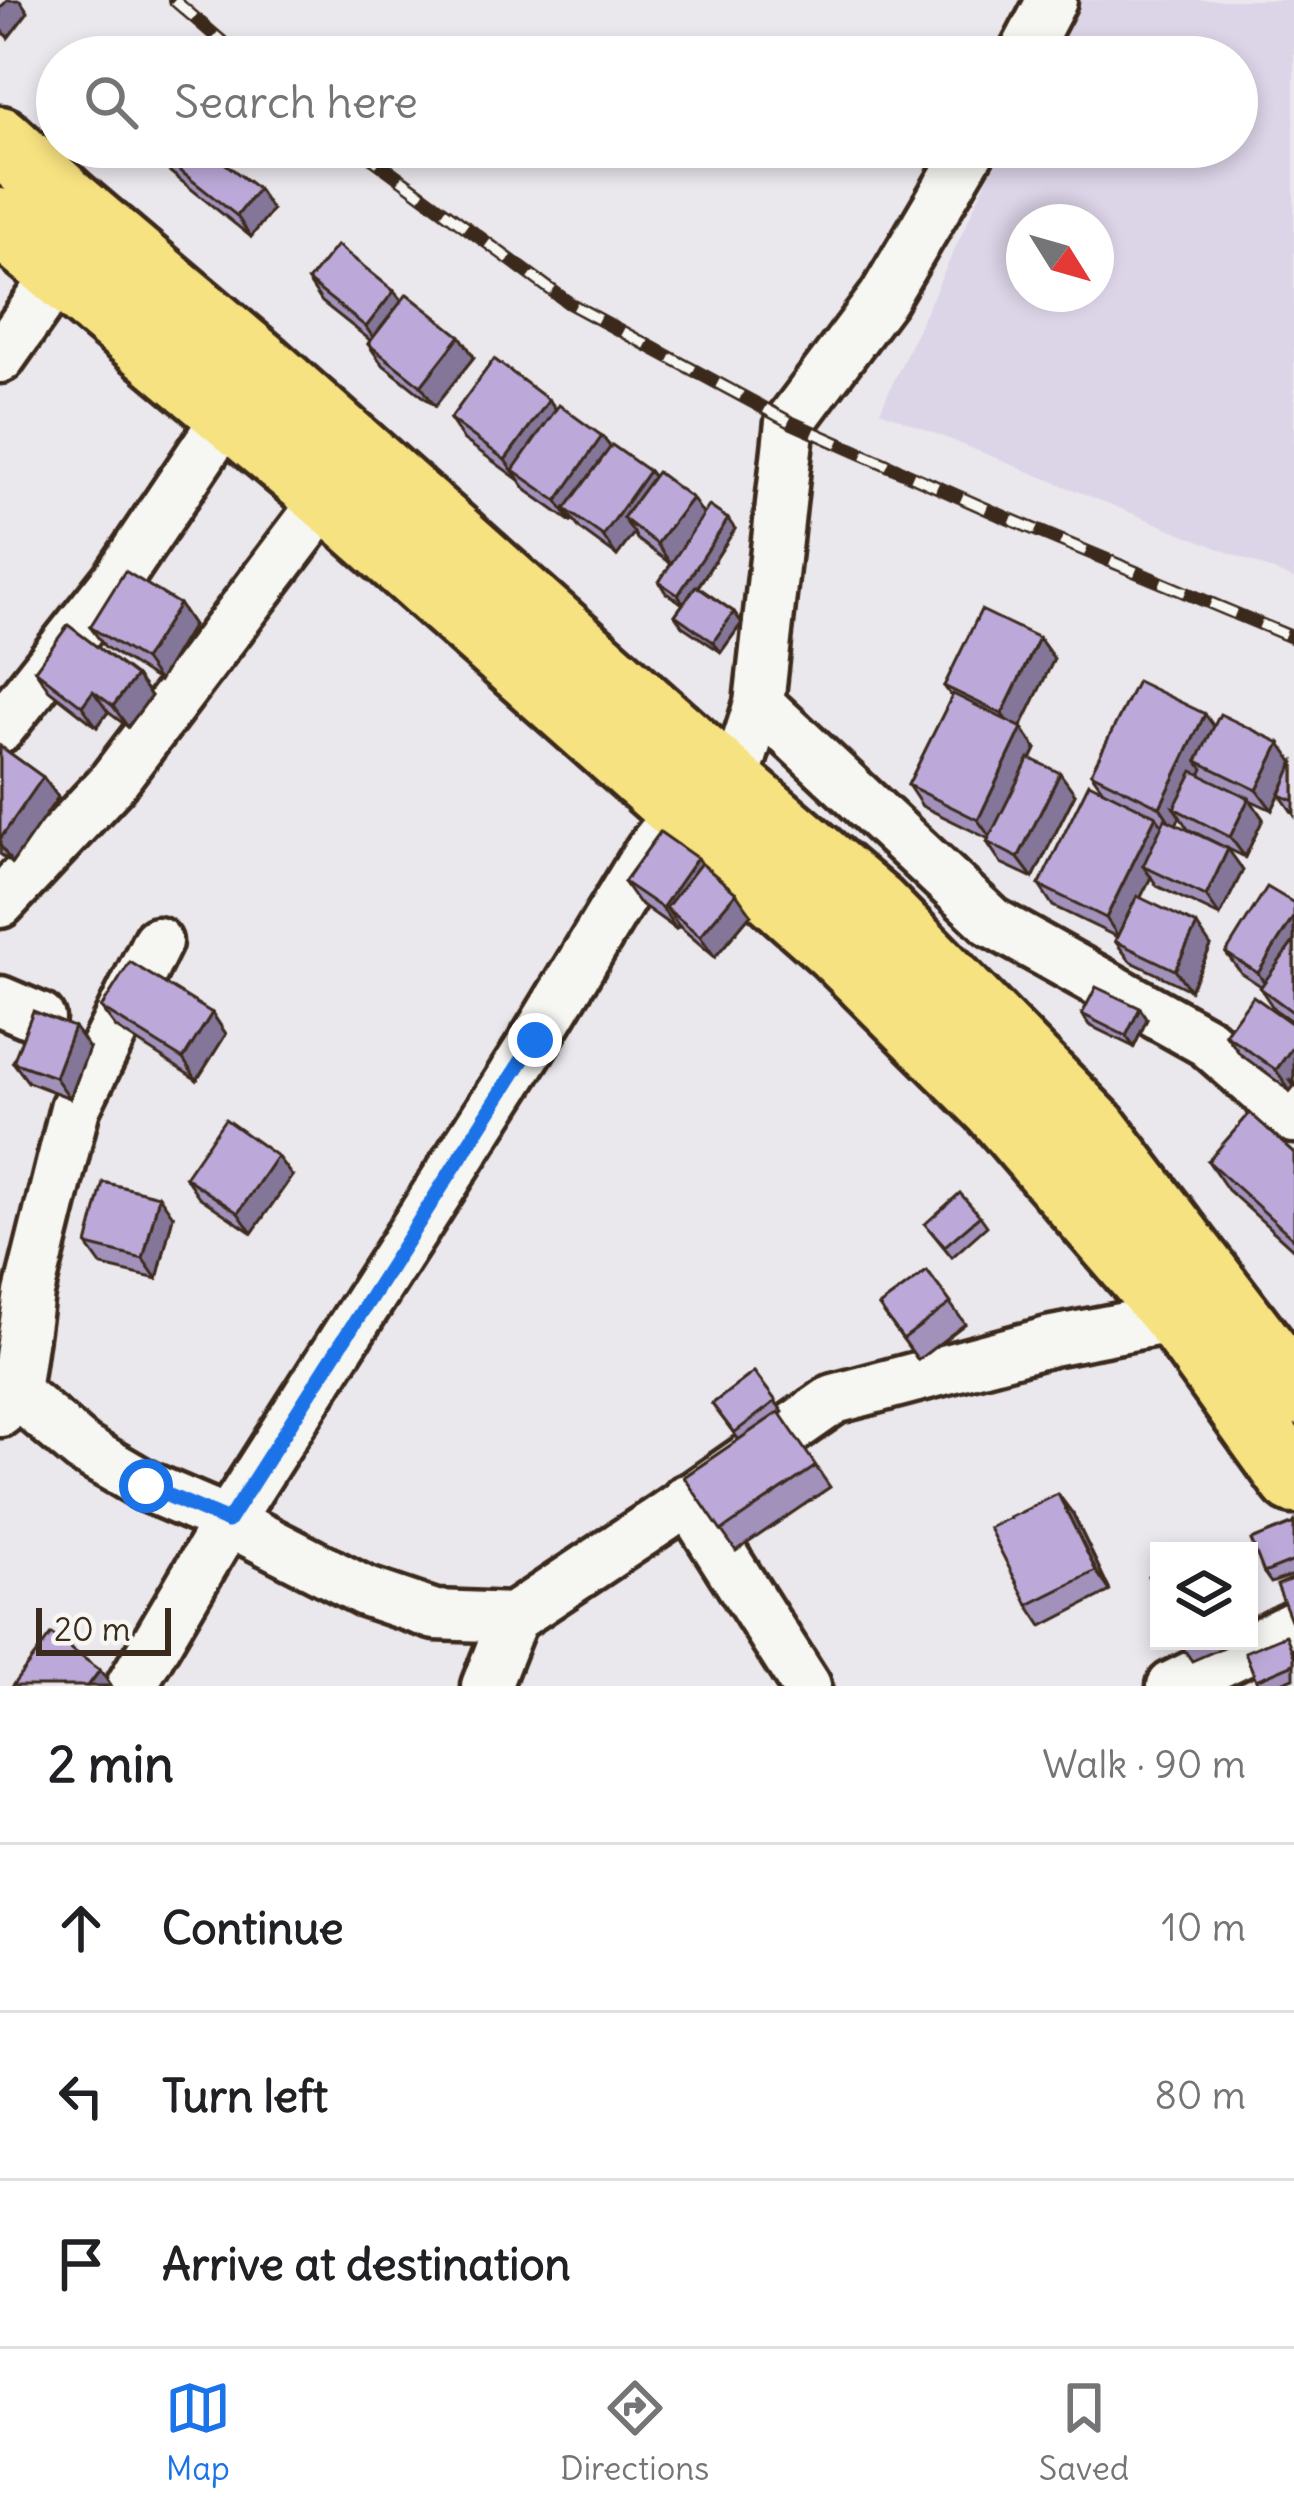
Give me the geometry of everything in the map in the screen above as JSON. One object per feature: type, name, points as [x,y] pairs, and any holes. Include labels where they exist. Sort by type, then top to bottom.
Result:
[{"type":"highway","points":[[0,140],[281,382],[708,798],[836,948],[994,1105],[1177,1317],[1294,1480]]},
{"type":"highway","points":[[0,223],[328,496],[708,798],[876,907],[1094,1129],[1294,1391]]},
{"type":"street","points":[[1033,36],[1052,0]]},
{"type":"street","points":[[131,1686],[228,1521],[535,1040],[650,850],[708,798],[759,704],[790,422],[884,298],[960,168]]},
{"type":"street","points":[[0,358],[60,273]]},
{"type":"street","points":[[0,728],[119,577],[229,413]]},
{"type":"street","points":[[0,903],[111,784],[328,496]]},
{"type":"street","points":[[759,704],[992,922],[1207,1042],[1294,1118]]},
{"type":"street","points":[[157,942],[75,1108],[5,1396],[146,1486],[228,1521],[364,1591],[435,1615],[512,1618]]},
{"type":"street","points":[[486,1686],[512,1618],[834,1399],[1052,1341],[1177,1317]]},
{"type":"street","points":[[687,1499],[806,1686]]},
{"type":"street","points":[[1172,1686],[1294,1626]]},
{"type":"shaded area","points":[[1069,0],[1294,0],[1294,579],[880,411],[992,168],[1258,168],[1258,36],[1053,36]]},
{"type":"building","points":[[176,168],[231,168],[258,189],[237,216]]},
{"type":"building","points":[[337,245],[394,291],[366,327],[308,281]]},
{"type":"building","points":[[407,294],[460,336],[421,386],[368,344]]},
{"type":"building","points":[[494,359],[549,400],[505,460],[450,419]]},
{"type":"building","points":[[559,405],[602,436],[557,501],[513,470]]},
{"type":"building","points":[[612,445],[649,471],[603,536],[565,509]]},
{"type":"building","points":[[657,472],[692,498],[657,544],[623,518]]},
{"type":"building","points":[[709,506],[728,519],[678,595],[659,582]]},
{"type":"building","points":[[125,571],[179,604],[144,660],[90,627]]},
{"type":"building","points":[[696,586],[734,612],[713,642],[675,615]]},
{"type":"building","points":[[981,610],[1039,638],[1002,714],[944,686]]},
{"type":"building","points":[[68,625],[136,676],[113,706],[93,691],[82,706],[35,670]]},
{"type":"building","points":[[1137,681],[1205,714],[1160,807],[1091,773]]},
{"type":"building","points":[[953,694],[1022,728],[978,820],[908,785]]},
{"type":"building","points":[[1220,714],[1280,743],[1257,790],[1197,761]]},
{"type":"building","points":[[0,746],[43,777],[0,839]]},
{"type":"building","points":[[1029,758],[1060,773],[1018,858],[987,842]]},
{"type":"building","points":[[1294,761],[1294,801],[1280,795]]},
{"type":"building","points":[[1193,771],[1249,798],[1230,837],[1174,808]]},
{"type":"building","points":[[1089,783],[1156,816],[1106,918],[1039,885]]},
{"type":"building","points":[[1165,819],[1228,849],[1206,896],[1143,866]]},
{"type":"building","points":[[660,832],[697,858],[662,908],[624,882]]},
{"type":"building","points":[[701,863],[736,893],[700,936],[666,908]]},
{"type":"building","points":[[1267,887],[1294,903],[1294,916],[1258,973],[1226,953]]},
{"type":"building","points":[[1137,896],[1197,925],[1175,970],[1115,941]]},
{"type":"building","points":[[1294,941],[1294,1013],[1260,988]]},
{"type":"building","points":[[130,962],[212,1013],[183,1059],[101,1008]]},
{"type":"building","points":[[1096,987],[1140,1008],[1126,1036],[1082,1014]]},
{"type":"building","points":[[1253,996],[1294,1025],[1294,1045],[1276,1070],[1225,1034]]},
{"type":"building","points":[[33,1011],[74,1027],[55,1077],[13,1062]]},
{"type":"building","points":[[1250,1113],[1294,1153],[1294,1239],[1208,1161]]},
{"type":"building","points":[[225,1119],[277,1156],[238,1213],[185,1177]]},
{"type":"building","points":[[103,1182],[159,1196],[143,1259],[87,1245]]},
{"type":"building","points":[[960,1193],[980,1216],[945,1246],[925,1224]]},
{"type":"building","points":[[927,1271],[951,1303],[903,1339],[879,1306]]},
{"type":"building","points":[[754,1372],[776,1401],[734,1433],[712,1404]]},
{"type":"building","points":[[779,1412],[816,1466],[721,1531],[684,1477]]},
{"type":"building","points":[[1058,1494],[1096,1571],[1028,1605],[989,1528]]},
{"type":"building","points":[[1294,1523],[1294,1561],[1264,1573],[1258,1542],[1251,1540]]},
{"type":"building","points":[[1294,1578],[1294,1618],[1291,1620],[1277,1585]]},
{"type":"building","points":[[51,1634],[100,1670],[88,1686],[12,1686]]},
{"type":"building","points":[[1286,1635],[1294,1664],[1256,1680],[1245,1652]]},
{"type":"railway","points":[[174,0],[216,36]]},
{"type":"railway","points":[[386,168],[569,303],[790,422],[1294,638]]},
{"type":"route","points":[[146,1486],[228,1521],[535,1040]]}]
